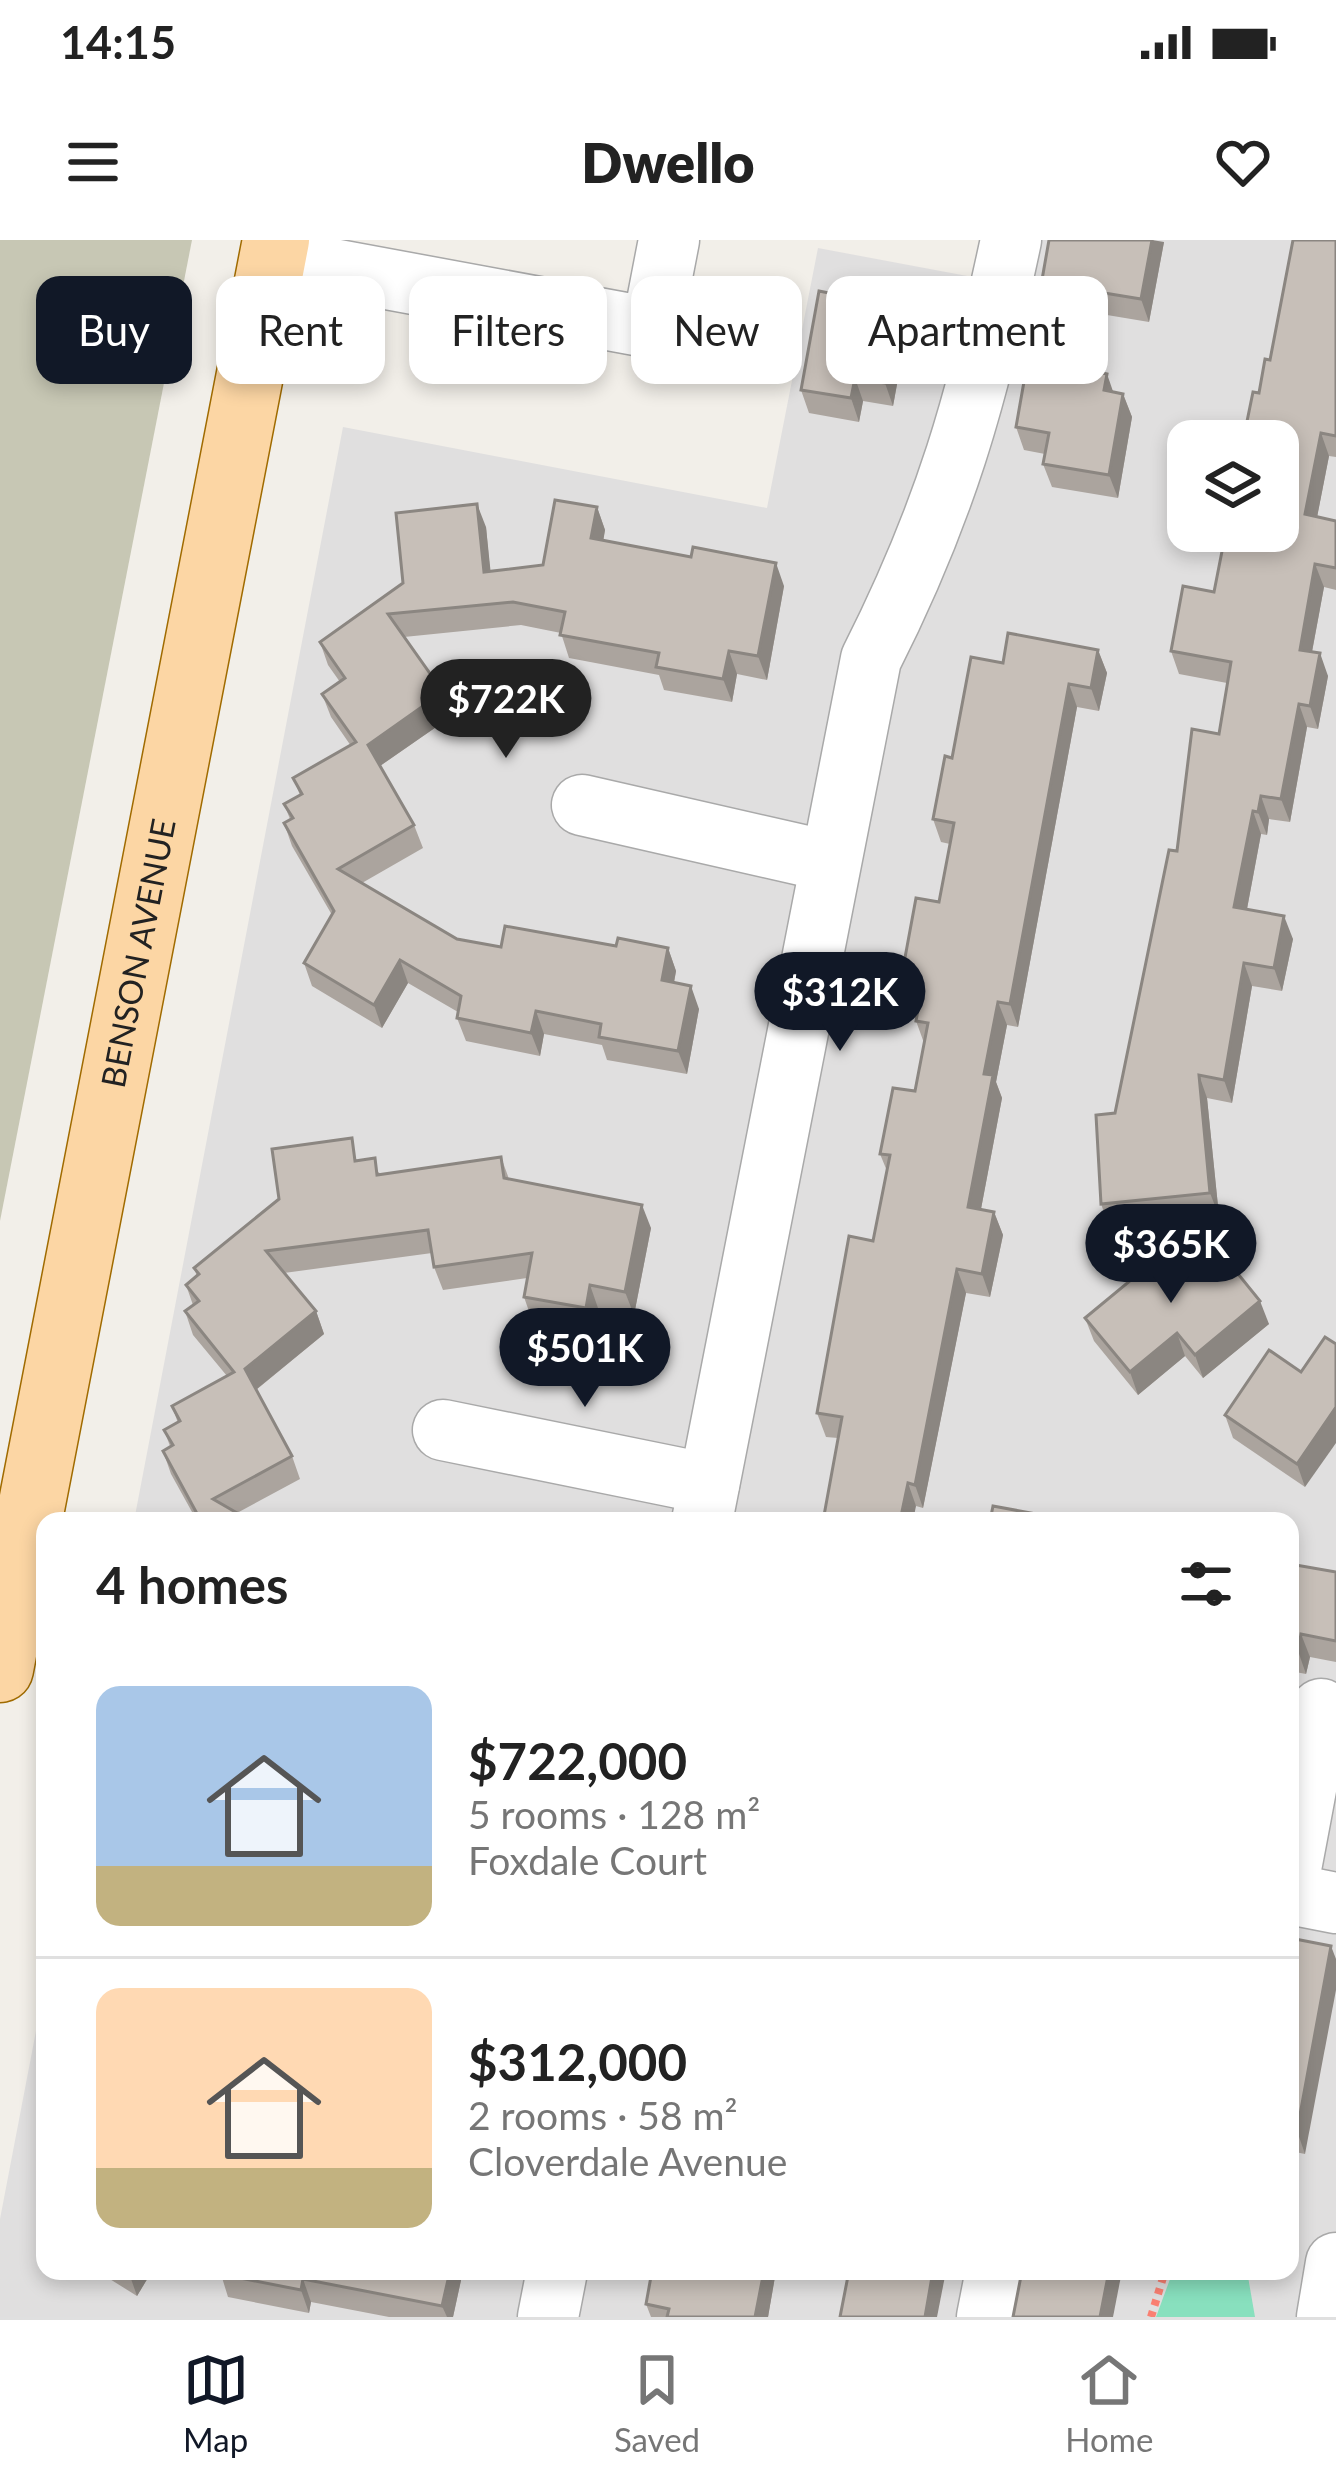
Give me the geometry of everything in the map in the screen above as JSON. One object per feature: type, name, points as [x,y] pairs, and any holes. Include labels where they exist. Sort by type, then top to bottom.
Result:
[{"type":"main road","name":"BENSON AVENUE","points":[[0,1669],[274,249]]},
{"type":"street","points":[[274,249],[652,328],[669,240]]},
{"type":"street","points":[[443,1430],[705,1503],[871,659],[918,566],[978,396],[1011,240]]},
{"type":"street","points":[[582,805],[828,861]]},
{"type":"street","points":[[1299,1817],[1316,1708]]},
{"type":"street","points":[[1299,1896],[1336,1903]]},
{"type":"street","points":[[1327,2317],[1336,2264]]},
{"type":"street","points":[[548,2317],[554,2280]]},
{"type":"street","points":[[987,2317],[994,2280]]},
{"type":"path","points":[[1151,2317],[1162,2280]]},
{"type":"shaded area","points":[[0,240],[192,240],[185,276],[36,276],[36,384],[164,384],[0,1221]]},
{"type":"shaded area","points":[[1036,240],[1336,240],[1336,2317],[0,2317],[0,2219],[36,2031],[36,2280],[1299,2280],[1299,1512],[136,1512],[343,427],[767,508],[791,384],[802,384],[802,330],[818,248],[967,276],[826,276],[826,384],[1108,384],[1108,276],[1028,276]]},
{"type":"green space","points":[[1170,2280],[1249,2280],[1255,2317],[1156,2317]]},
{"type":"building","points":[[1049,240],[1152,240],[1141,299],[1108,294],[1108,276],[1043,276]]},
{"type":"building","points":[[1293,240],[1336,240],[1336,436],[1321,433],[1305,514],[1336,521],[1336,568],[1315,564],[1300,650],[1320,653],[1310,706],[1299,704],[1281,799],[1261,796],[1258,812],[1253,811],[1234,907],[1284,916],[1274,968],[1244,963],[1224,1080],[1199,1075],[1210,1193],[1101,1204],[1096,1115],[1115,1113],[1169,850],[1177,851],[1192,729],[1219,734],[1231,662],[1171,651],[1183,586],[1214,592],[1222,552],[1299,552],[1299,420],[1247,420],[1253,392],[1259,393],[1265,359],[1270,360]]},
{"type":"building","points":[[819,291],[826,292],[826,384],[854,384],[851,398],[801,390]]},
{"type":"building","points":[[1024,384],[1105,384],[1104,390],[1123,394],[1109,475],[1043,464],[1049,433],[1016,427]]},
{"type":"building","points":[[555,500],[597,507],[591,538],[691,557],[693,547],[776,563],[758,656],[729,651],[723,679],[656,667],[659,653],[560,635],[565,612],[513,602],[388,614],[443,692],[368,745],[414,825],[338,869],[457,939],[501,947],[505,926],[616,946],[618,938],[668,948],[662,980],[691,986],[678,1051],[599,1037],[601,1024],[536,1011],[531,1033],[457,1018],[461,996],[400,960],[374,1005],[304,963],[334,911],[284,823],[293,818],[284,804],[302,794],[293,778],[356,742],[322,694],[345,678],[320,642],[403,583],[396,513],[477,504],[484,572],[543,565]]},
{"type":"building","points":[[1008,633],[1098,650],[1091,688],[1069,684],[1010,1004],[998,1002],[984,1074],[993,1075],[968,1207],[994,1212],[982,1274],[957,1269],[915,1485],[908,1483],[902,1512],[825,1512],[842,1417],[817,1413],[849,1236],[873,1241],[890,1155],[880,1154],[893,1088],[915,1091],[928,1023],[916,1021],[920,999],[907,996],[913,965],[904,963],[916,898],[939,902],[954,823],[933,819],[945,756],[952,758],[971,657],[1003,663]]},
{"type":"building","points":[[352,1138],[355,1161],[375,1158],[377,1175],[501,1157],[504,1178],[642,1205],[625,1292],[590,1285],[586,1308],[524,1297],[532,1253],[434,1267],[428,1230],[266,1251],[316,1311],[245,1369],[292,1456],[213,1499],[235,1512],[196,1512],[163,1451],[173,1445],[164,1430],[180,1421],[172,1406],[234,1372],[185,1311],[199,1301],[186,1285],[199,1274],[194,1268],[279,1199],[272,1149]]},
{"type":"building","points":[[1183,1237],[1215,1276],[1230,1264],[1260,1301],[1195,1355],[1177,1333],[1130,1372],[1085,1318]]},
{"type":"building","points":[[1325,1337],[1336,1344],[1336,1407],[1297,1464],[1225,1415],[1269,1350],[1301,1372]]},
{"type":"building","points":[[993,1506],[1025,1512],[992,1512]]},
{"type":"building","points":[[1299,1566],[1336,1572],[1336,1641],[1301,1634],[1299,1645]]},
{"type":"building","points":[[1299,1940],[1331,1946],[1299,2120]]},
{"type":"building","points":[[250,2280],[303,2280],[301,2290]]},
{"type":"building","points":[[308,2280],[448,2280],[442,2306]]},
{"type":"building","points":[[650,2280],[762,2280],[755,2317],[667,2317],[669,2309],[646,2304]]},
{"type":"building","points":[[847,2280],[931,2280],[925,2317],[840,2317]]},
{"type":"building","points":[[1020,2280],[1107,2280],[1100,2317],[1013,2317]]}]
